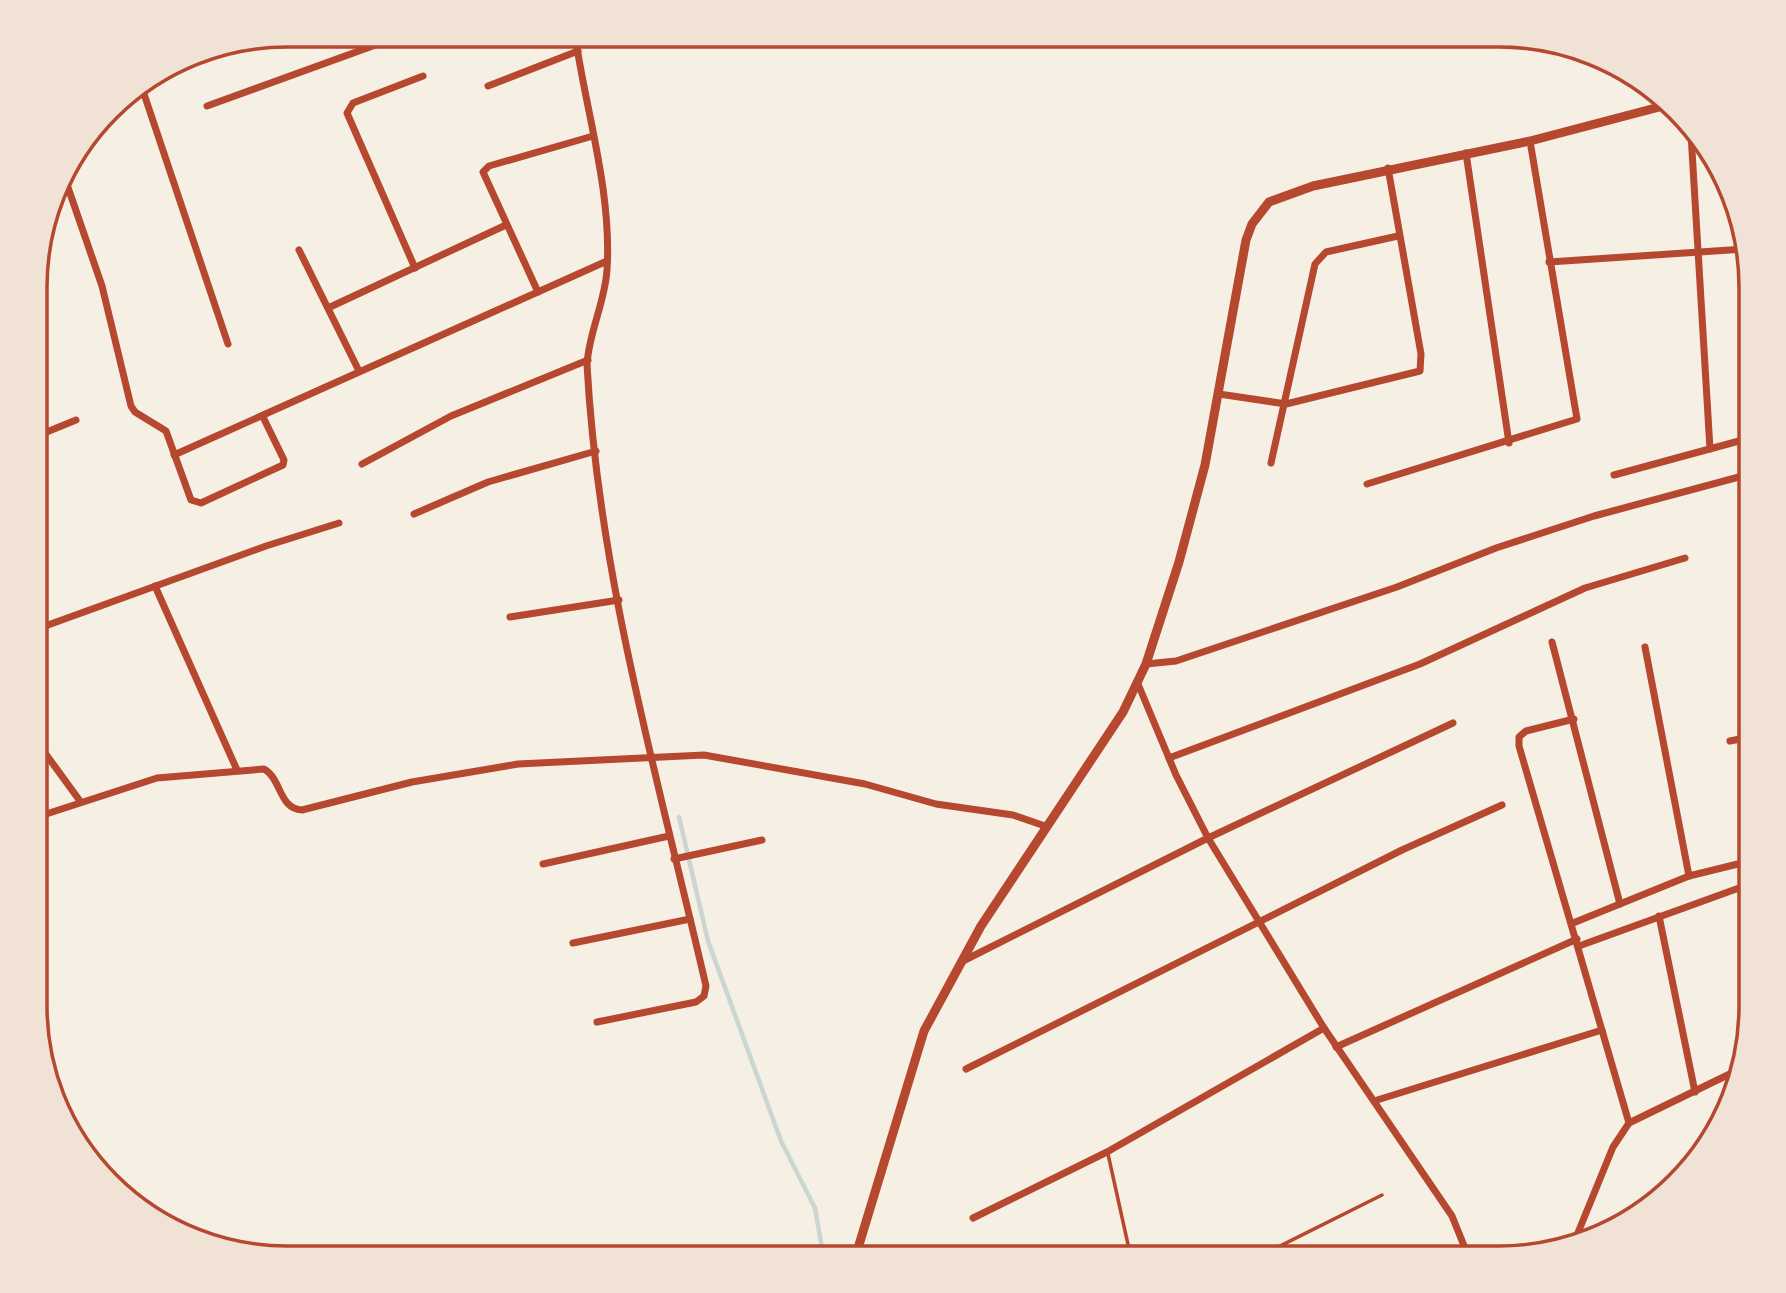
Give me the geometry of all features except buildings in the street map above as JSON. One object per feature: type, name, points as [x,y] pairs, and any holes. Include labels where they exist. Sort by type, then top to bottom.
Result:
[{"type":"street","points":[[207,106],[370,47]]},
{"type":"street","points":[[577,47],[604,200],[607,261],[588,360],[596,451],[619,600],[650,755],[706,986],[702,999],[597,1023]]},
{"type":"street","points":[[488,86],[578,51]]},
{"type":"street","points":[[415,268],[347,113],[353,103],[423,76]]},
{"type":"street","points":[[144,95],[228,344]]},
{"type":"street","points":[[859,1245],[917,1049],[961,962],[1045,825],[1138,684],[1146,664],[1189,527],[1219,394],[1246,240],[1259,213],[1269,202],[1283,196],[1388,168],[1530,141],[1657,107]]},
{"type":"street","points":[[538,292],[483,175],[486,168],[593,136]]},
{"type":"street","points":[[1367,484],[1509,443],[1573,422],[1578,417],[1530,141]]},
{"type":"street","points":[[1692,145],[1710,449]]},
{"type":"street","points":[[1466,153],[1509,443]]},
{"type":"street","points":[[1219,394],[1286,404],[1420,371],[1421,354],[1388,168]]},
{"type":"street","points":[[69,189],[102,286],[131,405],[142,417],[166,431],[190,498],[195,503],[201,503],[283,465],[284,460],[264,417]]},
{"type":"street","points":[[328,308],[506,225]]},
{"type":"street","points":[[1271,463],[1315,264],[1319,257],[1398,236]]},
{"type":"street","points":[[299,250],[359,371]]},
{"type":"street","points":[[1549,262],[1736,250]]},
{"type":"street","points":[[174,455],[264,417],[359,371],[607,261]]},
{"type":"street","points":[[362,464],[452,416],[588,360]]},
{"type":"street","points":[[47,432],[76,420]]},
{"type":"street","points":[[1614,475],[1738,441]]},
{"type":"street","points":[[414,514],[488,482],[596,451]]},
{"type":"street","points":[[1146,664],[1176,661],[1396,587],[1496,548],[1594,516],[1738,477]]},
{"type":"street","points":[[47,625],[289,538],[339,523]]},
{"type":"street","points":[[1169,758],[1420,664],[1585,588],[1685,558]]},
{"type":"street","points":[[155,586],[237,770]]},
{"type":"street","points":[[510,617],[619,600]]},
{"type":"street","points":[[1552,642],[1620,904]]},
{"type":"street","points":[[1645,647],[1689,876]]},
{"type":"street","points":[[1138,684],[1169,758],[1208,838],[1336,1047],[1451,1216],[1464,1246]]},
{"type":"street","points":[[1574,719],[1526,731],[1518,741],[1629,1123]]},
{"type":"street","points":[[961,962],[1208,838],[1453,723]]},
{"type":"street","points":[[1730,741],[1738,739]]},
{"type":"street","points":[[48,813],[157,778],[259,768],[268,771],[285,802],[302,810],[466,771],[518,764],[704,754],[865,784],[955,808],[1013,815],[1045,825]]},
{"type":"street","points":[[48,757],[80,801]]},
{"type":"street","points":[[966,1069],[1260,921],[1502,805]]},
{"type":"street","points":[[543,864],[669,836]]},
{"type":"street","points":[[674,859],[762,840]]},
{"type":"street","points":[[1573,923],[1689,876],[1738,864]]},
{"type":"street","points":[[1336,1047],[1578,942],[1738,889]]},
{"type":"street","points":[[1659,916],[1695,1092]]},
{"type":"street","points":[[573,943],[690,919]]},
{"type":"street","points":[[973,1218],[1107,1152],[1324,1028]]},
{"type":"street","points":[[1374,1101],[1602,1030]]},
{"type":"street","points":[[1578,1232],[1613,1147],[1629,1123],[1729,1075]]},
{"type":"lane","points":[[1107,1152],[1128,1246]]},
{"type":"lane","points":[[1280,1246],[1382,1195]]},
{"type":"waterway","points":[[679,817],[708,941],[781,1141],[815,1208],[821,1245]]}]
